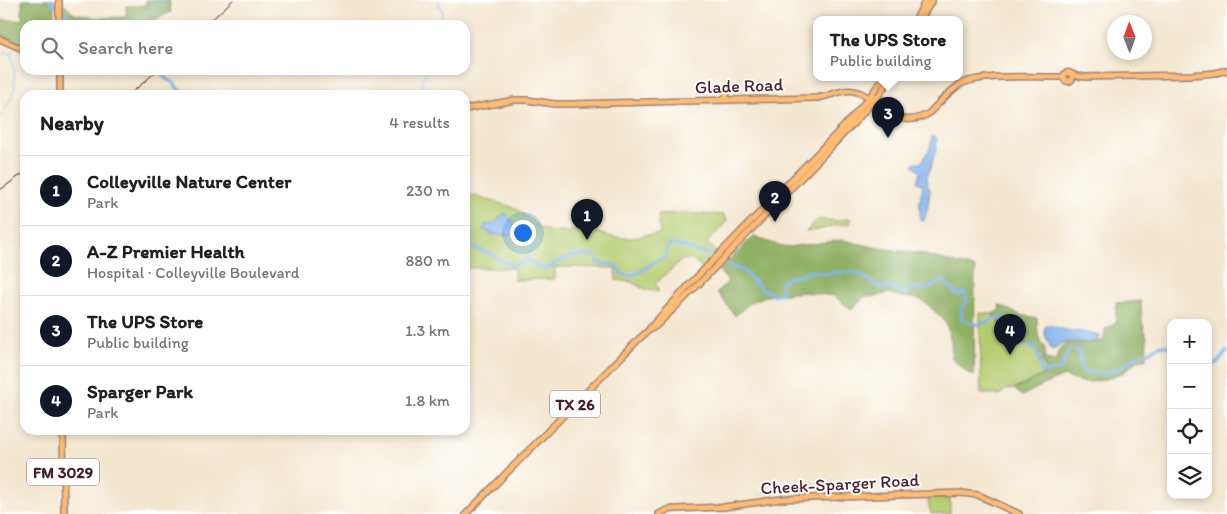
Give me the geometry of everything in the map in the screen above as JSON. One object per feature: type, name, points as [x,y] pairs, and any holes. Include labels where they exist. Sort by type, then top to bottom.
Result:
[{"type":"main road","points":[[59,0],[59,20]]},
{"type":"main road","points":[[918,16],[926,0]]},
{"type":"main road","points":[[924,16],[932,0]]},
{"type":"main road","points":[[0,39],[20,48]]},
{"type":"main road","name":"Glade Road","points":[[470,108],[515,100],[561,104],[824,98],[850,90],[871,100],[897,117],[911,119],[928,114],[957,86],[971,80],[983,78],[1065,77],[1070,72],[1072,77],[1191,76],[1207,75],[1227,70]]},
{"type":"main road","points":[[60,75],[60,90]]},
{"type":"main road","name":"TX 26","points":[[665,314],[836,138],[871,100],[882,81]]},
{"type":"main road","name":"TX 26","points":[[871,100],[880,94],[888,81]]},
{"type":"main road","points":[[719,100],[726,97],[727,90]]},
{"type":"main road","points":[[670,296],[672,304]]},
{"type":"main road","name":"TX 26","points":[[466,514],[648,330],[656,326],[672,304],[680,298]]},
{"type":"main road","name":"FM 3029","points":[[63,435],[64,514]]},
{"type":"main road","name":"Cheek-Sparger Road","points":[[659,514],[675,509],[724,507],[781,499],[961,493],[978,495],[1019,514]]},
{"type":"green space","points":[[22,0],[54,0],[54,20],[22,20]]},
{"type":"green space","points":[[146,0],[169,0],[171,12],[155,20],[65,20],[64,4],[74,14],[98,18],[126,17],[126,6],[146,5]]},
{"type":"green space","points":[[0,20],[20,20],[20,45],[0,35]]},
{"type":"green space","points":[[470,194],[487,201],[516,208],[540,228],[552,232],[587,231],[613,237],[640,237],[660,234],[658,215],[679,213],[724,215],[727,221],[707,243],[718,253],[703,268],[691,259],[682,260],[655,284],[658,287],[658,292],[647,290],[632,282],[616,280],[615,268],[555,267],[555,279],[514,280],[514,268],[470,268]]},
{"type":"green space","points":[[850,218],[850,224],[806,231],[818,219],[836,221]]},
{"type":"green space","points":[[754,236],[787,247],[843,240],[921,254],[975,268],[974,376],[968,374],[952,358],[951,341],[943,319],[919,299],[888,293],[873,297],[865,296],[852,310],[834,296],[803,292],[766,296],[751,302],[735,316],[717,292],[728,281],[718,270]]},
{"type":"green space","points":[[1141,301],[1142,322],[1147,337],[1146,359],[1135,362],[1122,373],[1103,380],[1081,382],[1064,376],[1022,396],[1014,389],[1047,373],[1042,359],[1044,358],[1004,329],[993,314],[1000,310],[999,305],[1020,315],[1037,318],[1038,336],[1045,347],[1045,359],[1056,361],[1062,346],[1068,343],[1093,343],[1104,340],[1105,329],[1116,323],[1116,303]]},
{"type":"green space","points":[[980,313],[993,314],[1004,329],[1030,347],[1042,359],[1047,373],[1014,389],[1006,389],[999,396],[981,394]]},
{"type":"green space","points":[[950,496],[950,514],[931,514],[927,497]]},
{"type":"water","points":[[932,137],[937,138],[936,150],[927,177],[930,190],[924,221],[920,220],[920,202],[923,185],[917,182],[920,172],[913,165],[915,162],[921,163],[930,148]]},
{"type":"water","points":[[506,213],[513,222],[515,230],[513,234],[497,235],[483,229],[485,225],[494,224]]},
{"type":"water","points":[[1048,325],[1066,330],[1098,334],[1100,338],[1090,343],[1065,342],[1055,349],[1051,349],[1044,328]]},
{"type":"waterway","points":[[50,0],[73,20]]},
{"type":"waterway","points":[[137,20],[147,10],[152,11],[154,14],[158,12],[151,2],[152,0]]},
{"type":"waterway","points":[[156,0],[164,6],[164,0]]},
{"type":"waterway","points":[[439,0],[442,20]]},
{"type":"waterway","points":[[17,43],[18,39],[20,39]]},
{"type":"waterway","points":[[0,115],[4,112],[15,90],[11,53],[14,49]]},
{"type":"waterway","points":[[3,54],[11,53]]},
{"type":"waterway","points":[[163,75],[180,90]]},
{"type":"waterway","points":[[423,90],[422,80],[425,75]]},
{"type":"waterway","points":[[470,224],[475,232],[472,247]]},
{"type":"waterway","points":[[470,247],[493,254],[498,259],[511,265],[523,263],[525,258],[540,268],[553,266],[554,263],[570,256],[592,255],[597,258],[597,263],[617,266],[620,273],[630,276],[665,258],[668,246],[672,244],[698,252],[717,255],[732,267],[743,270],[762,290],[772,294],[782,293],[781,282],[790,277],[799,276],[811,271],[825,274],[838,272],[858,273],[881,288],[889,287],[904,293],[914,288],[927,289],[944,281],[957,295],[965,293],[967,299],[961,311],[962,319],[979,324],[987,323],[995,318],[1014,320],[1021,327],[1006,337],[1005,343],[1028,346],[1036,350],[1042,373],[1061,370],[1068,350],[1076,350],[1080,354],[1080,365],[1084,372],[1102,374],[1119,369],[1133,358],[1161,345],[1167,346]]},
{"type":"waterway","points":[[1212,365],[1217,363],[1227,351]]},
{"type":"railway","points":[[211,20],[233,0]]},
{"type":"railway","points":[[135,90],[152,75]]},
{"type":"railway","points":[[0,190],[20,176]]},
{"type":"place","name":"The UPS Store","points":[[888,138]]},
{"type":"place","name":"A-Z Premier Health","points":[[775,222]]},
{"type":"place","name":"Colleyville Nature Center","points":[[587,240]]},
{"type":"place","name":"Sparger Park","points":[[1010,355]]}]
